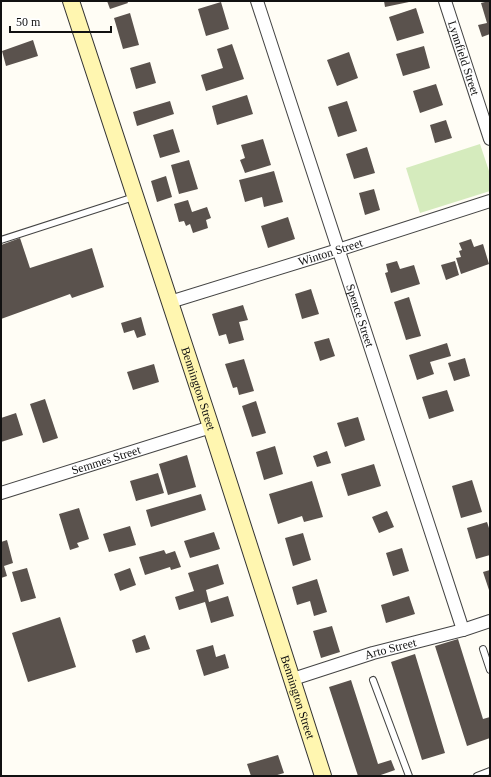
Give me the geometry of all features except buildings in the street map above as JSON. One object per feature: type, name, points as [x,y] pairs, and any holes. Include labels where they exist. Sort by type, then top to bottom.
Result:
[{"type":"street","name":"Bennington Street","points":[[71,1],[211,427],[323,776]]},
{"type":"street","name":"Spence Street","points":[[257,1],[463,630]]},
{"type":"street","name":"Lynnfield Street","points":[[445,1],[490,139]]},
{"type":"street","name":"Winton Street","points":[[170,302],[490,201]]},
{"type":"street","name":"Semmes Street","points":[[1,493],[211,427]]},
{"type":"street","name":"Arto Street","points":[[293,680],[373,653],[463,630],[490,621]]},
{"type":"lane","points":[[1,240],[136,197]]},
{"type":"lane","points":[[483,649],[490,670]]},
{"type":"lane","points":[[373,680],[409,776]]},
{"type":"lane","points":[[477,776],[490,771]]},
{"type":"green space","points":[[480,144],[490,174],[490,191],[420,213],[406,168]]}]
